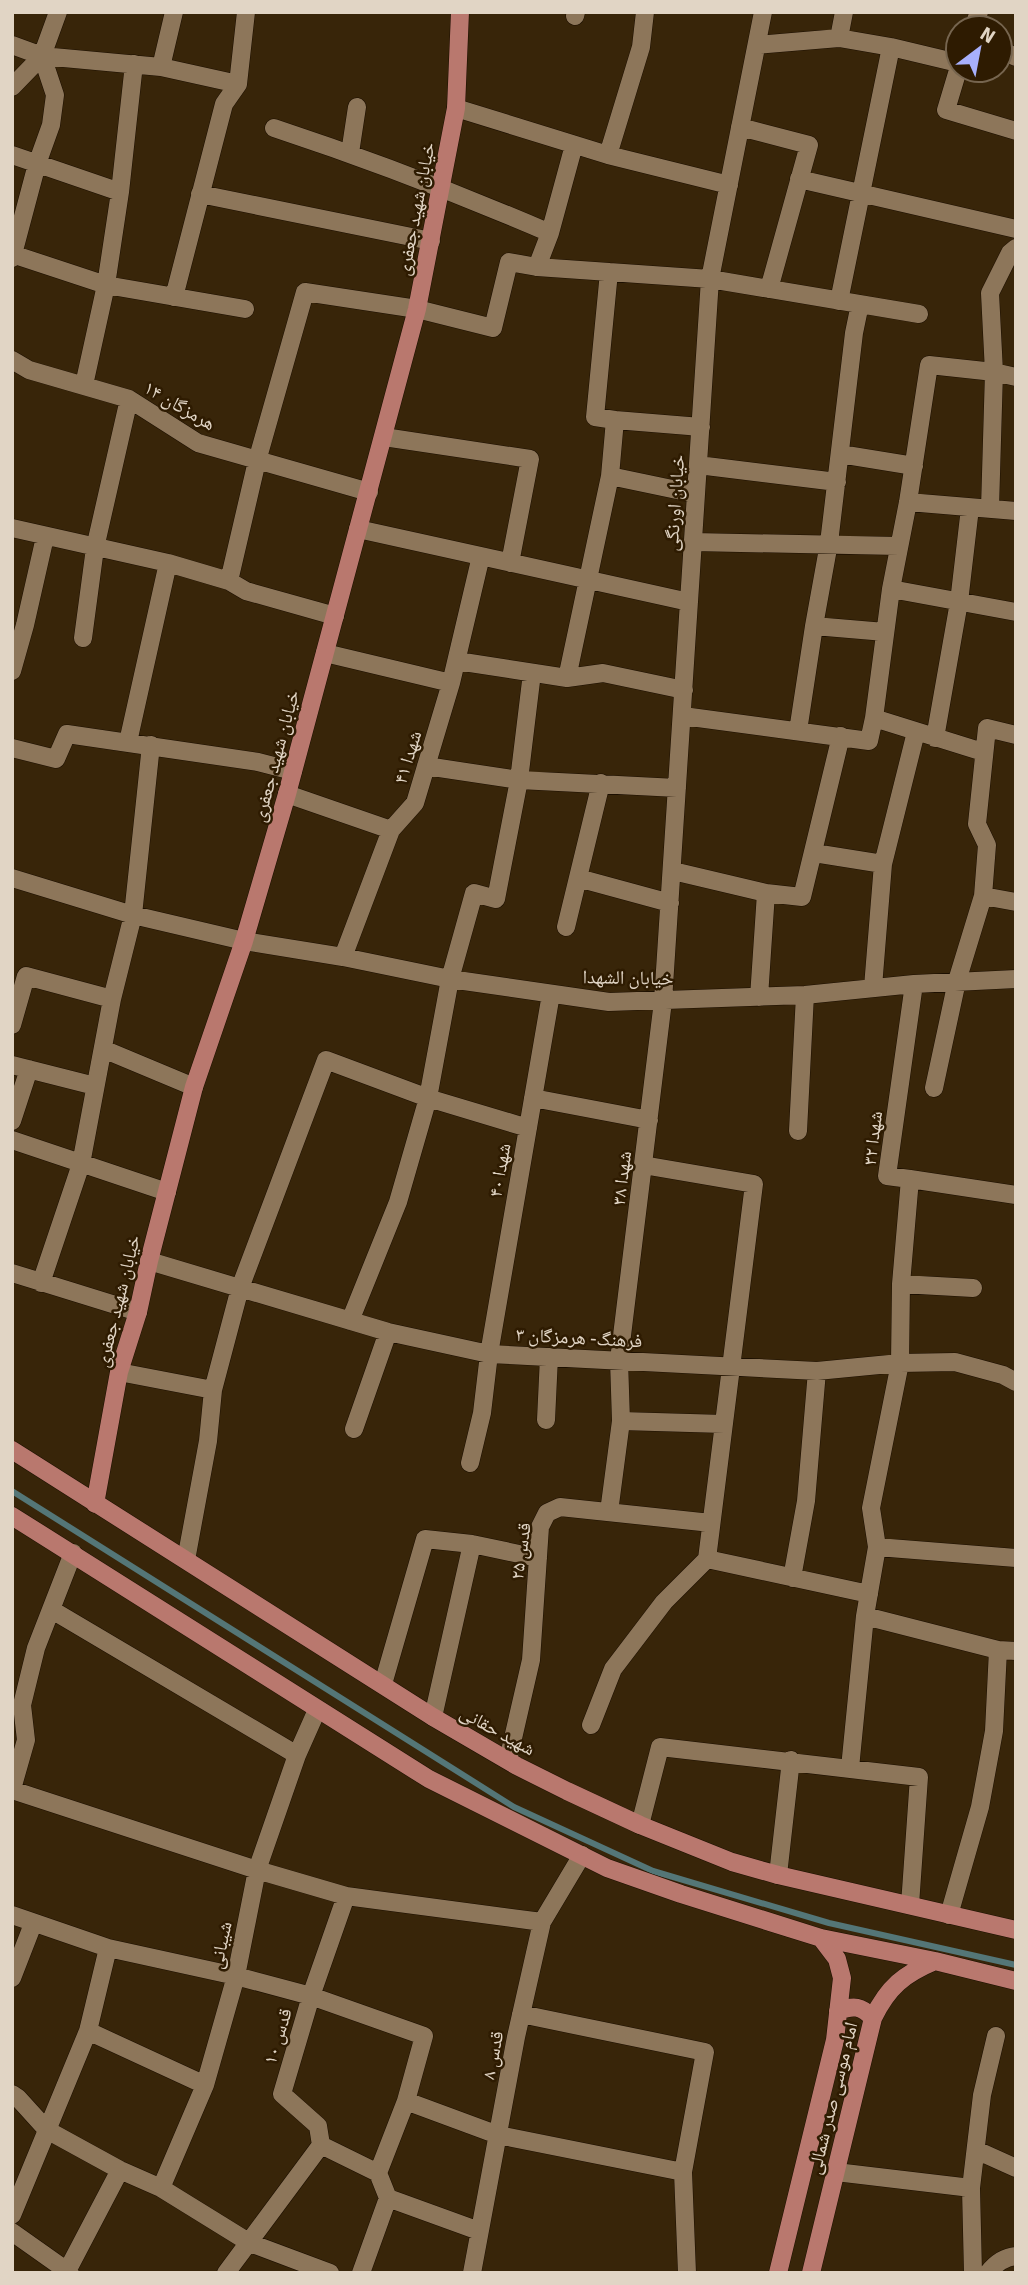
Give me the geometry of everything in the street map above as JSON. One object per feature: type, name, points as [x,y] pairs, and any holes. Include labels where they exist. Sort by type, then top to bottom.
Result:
[{"type":"main road","name":"خیابان شهید جعفری","points":[[95,1504],[119,1372],[138,1312],[194,1087],[244,941],[293,771],[417,309],[456,108],[460,12]]},
{"type":"main road","name":"شهید حقانی","points":[[12,1450],[433,1717],[508,1760],[640,1825],[732,1862],[778,1875],[1016,1930]]},
{"type":"main road","points":[[12,1516],[429,1779],[607,1868],[821,1938],[1016,1981]]},
{"type":"main road","name":"امام موسی صدر شمالی","points":[[778,2273],[835,2040],[842,1978],[837,1959],[821,1938]]},
{"type":"main road","name":"امام موسی صدر شمالی","points":[[811,2273],[873,2018],[882,1999],[895,1984],[912,1970],[935,1961]]},
{"type":"main road","points":[[838,2011],[852,2006],[861,2008],[873,2018]]},
{"type":"street","points":[[12,87],[42,56],[58,12]]},
{"type":"street","points":[[160,67],[174,12]]},
{"type":"street","points":[[174,297],[224,104],[238,84],[246,12]]},
{"type":"street","points":[[608,155],[640,47],[645,12]]},
{"type":"street","name":"خیابان اورنگی","points":[[663,1000],[710,279],[763,12]]},
{"type":"street","points":[[839,38],[844,12]]},
{"type":"street","points":[[757,45],[839,38],[944,60]]},
{"type":"street","points":[[12,44],[42,56],[160,67],[238,84]]},
{"type":"street","points":[[839,301],[891,47]]},
{"type":"street","points":[[42,56],[55,95],[51,125],[37,164],[13,256],[106,285],[245,309]]},
{"type":"street","points":[[84,385],[106,285],[120,192],[134,64]]},
{"type":"street","points":[[954,84],[946,110],[1016,131]]},
{"type":"street","points":[[350,153],[357,107]]},
{"type":"street","points":[[456,108],[608,155],[729,185]]},
{"type":"street","points":[[740,127],[808,145],[769,289]]},
{"type":"street","points":[[274,128],[442,187],[550,233]]},
{"type":"street","points":[[537,267],[550,233],[574,145]]},
{"type":"street","points":[[12,155],[120,192]]},
{"type":"street","points":[[799,179],[1016,229]]},
{"type":"street","points":[[200,194],[430,241]]},
{"type":"street","points":[[990,508],[994,372],[990,293],[1014,252]]},
{"type":"street","points":[[229,581],[257,461],[305,292],[417,309],[493,328],[509,262],[537,267],[710,279],[919,314]]},
{"type":"street","points":[[608,272],[595,417],[701,427]]},
{"type":"street","points":[[798,730],[829,543],[854,333],[860,304]]},
{"type":"street","name":"هرمزگان ۱۴","points":[[12,360],[29,370],[129,399],[198,443],[369,492]]},
{"type":"street","points":[[682,716],[869,741],[891,589],[908,502],[929,365],[1016,377]]},
{"type":"street","points":[[83,638],[95,548],[129,399]]},
{"type":"street","points":[[567,678],[610,476],[615,420]]},
{"type":"street","points":[[384,437],[530,459],[510,563]]},
{"type":"street","points":[[840,454],[914,466]]},
{"type":"street","points":[[698,465],[837,482]]},
{"type":"street","points":[[610,476],[696,494]]},
{"type":"street","points":[[908,502],[1016,511]]},
{"type":"street","points":[[935,738],[959,602],[970,508]]},
{"type":"street","points":[[12,528],[168,563],[229,581],[246,591],[335,616]]},
{"type":"street","points":[[358,529],[689,602]]},
{"type":"street","points":[[12,671],[45,537]]},
{"type":"street","points":[[693,542],[899,546]]},
{"type":"street","name":"شهدا ۴۱","points":[[343,957],[391,830],[415,803],[452,683],[481,556]]},
{"type":"street","points":[[128,742],[168,563]]},
{"type":"street","points":[[891,589],[1016,612]]},
{"type":"street","points":[[814,626],[886,632]]},
{"type":"street","points":[[325,653],[452,683]]},
{"type":"street","points":[[457,661],[567,678],[603,673],[684,690]]},
{"type":"street","points":[[350,1321],[398,1202],[428,1098],[450,979],[474,893],[496,899],[519,780],[532,673]]},
{"type":"street","points":[[874,718],[983,752]]},
{"type":"street","points":[[933,1088],[957,981],[983,896],[987,845],[977,824],[987,728],[1016,735]]},
{"type":"street","points":[[873,988],[883,864],[916,732]]},
{"type":"street","points":[[12,748],[56,759],[67,734],[258,762],[293,771]]},
{"type":"street","points":[[673,871],[766,893],[802,897],[841,736]]},
{"type":"street","points":[[41,1283],[81,1164],[112,999],[133,915],[151,745]]},
{"type":"street","points":[[426,766],[519,780],[677,788]]},
{"type":"street","points":[[566,927],[601,783]]},
{"type":"street","points":[[286,794],[391,830]]},
{"type":"street","points":[[814,853],[883,864]]},
{"type":"street","name":"خیابان الشهدا","points":[[12,878],[133,915],[244,941],[343,957],[450,979],[609,1002],[804,995],[914,984],[1016,979]]},
{"type":"street","points":[[578,878],[670,902]]},
{"type":"street","points":[[759,997],[766,893]]},
{"type":"street","points":[[983,896],[1016,902]]},
{"type":"street","points":[[12,1025],[26,976],[112,999]]},
{"type":"street","name":"شهدا ۳۲","points":[[910,1179],[887,1176],[914,984]]},
{"type":"street","name":"شهدا ۴۰","points":[[470,1463],[482,1413],[489,1354],[551,994]]},
{"type":"street","points":[[798,1131],[804,995]]},
{"type":"street","name":"شهدا ۳۸","points":[[609,1512],[621,1422],[619,1360],[663,1000]]},
{"type":"street","points":[[103,1049],[194,1087]]},
{"type":"street","points":[[186,1560],[208,1441],[213,1390],[240,1288],[326,1060],[428,1098],[528,1128]]},
{"type":"street","points":[[12,1121],[21,1067],[95,1086]]},
{"type":"street","points":[[533,1098],[649,1120]]},
{"type":"street","points":[[12,1140],[167,1192]]},
{"type":"street","points":[[591,1725],[613,1669],[664,1602],[707,1559],[754,1184],[643,1165]]},
{"type":"street","points":[[850,1768],[865,1616],[877,1547],[871,1508],[900,1363],[901,1284],[910,1179],[1016,1195]]},
{"type":"street","name":"فرهنگ- هرمزگان ۳","points":[[149,1261],[388,1332],[489,1354],[817,1371],[900,1363],[955,1362],[1016,1382]]},
{"type":"street","points":[[12,1273],[138,1312]]},
{"type":"street","points":[[901,1284],[973,1288]]},
{"type":"street","points":[[354,1429],[388,1332]]},
{"type":"street","points":[[546,1420],[549,1357]]},
{"type":"street","points":[[792,1578],[806,1501],[817,1371]]},
{"type":"street","points":[[119,1372],[213,1390]]},
{"type":"street","points":[[621,1422],[724,1424]]},
{"type":"street","name":"قدس ۲۵","points":[[508,1760],[531,1660],[541,1527],[547,1513],[560,1507],[711,1523]]},
{"type":"street","points":[[383,1684],[425,1539],[472,1544],[538,1558]]},
{"type":"street","points":[[433,1717],[472,1544]]},
{"type":"street","points":[[877,1547],[1016,1558]]},
{"type":"street","points":[[73,1553],[17,1704],[26,1740],[12,1790],[257,1870],[346,1896],[542,1922]]},
{"type":"street","points":[[707,1559],[869,1594]]},
{"type":"street","points":[[52,1610],[297,1755]]},
{"type":"street","points":[[865,1616],[1007,1650],[980,1807],[948,1915]]},
{"type":"street","name":"شیبانی","points":[[160,2188],[205,2085],[236,1976],[257,1870],[297,1755],[317,1710]]},
{"type":"street","points":[[640,1825],[660,1746],[919,1777],[910,1905]]},
{"type":"street","points":[[778,1875],[791,1760]]},
{"type":"street","name":"قدس ۸","points":[[472,2273],[521,2014],[542,1922],[582,1856]]},
{"type":"street","name":"قدس ۱۰","points":[[321,2145],[318,2126],[282,2094],[311,1996],[346,1896]]},
{"type":"street","points":[[12,1915],[108,1948],[236,1976],[311,1996],[424,2036],[406,2101],[378,2173]]},
{"type":"street","points":[[12,1978],[33,1924]]},
{"type":"street","points":[[12,2215],[89,2031],[108,1948]]},
{"type":"street","points":[[521,2014],[705,2052],[683,2172],[687,2273]]},
{"type":"street","points":[[89,2031],[205,2085]]},
{"type":"street","points":[[973,2273],[971,2188],[982,2095],[996,2036]]},
{"type":"street","points":[[12,2094],[47,2130],[120,2170],[160,2188],[250,2243],[330,2273]]},
{"type":"street","points":[[406,2101],[498,2135],[683,2172]]},
{"type":"street","points":[[226,2273],[321,2145],[378,2173],[388,2198],[360,2273]]},
{"type":"street","points":[[976,2150],[1016,2168]]},
{"type":"street","points":[[12,2232],[68,2272],[120,2170]]},
{"type":"street","points":[[836,2172],[971,2188]]},
{"type":"street","points":[[388,2198],[479,2231]]},
{"type":"street","points":[[988,2273],[1009,2257],[1016,2256]]},
{"type":"waterway","points":[[12,1491],[514,1807],[653,1871],[829,1923],[1016,1965]]}]
